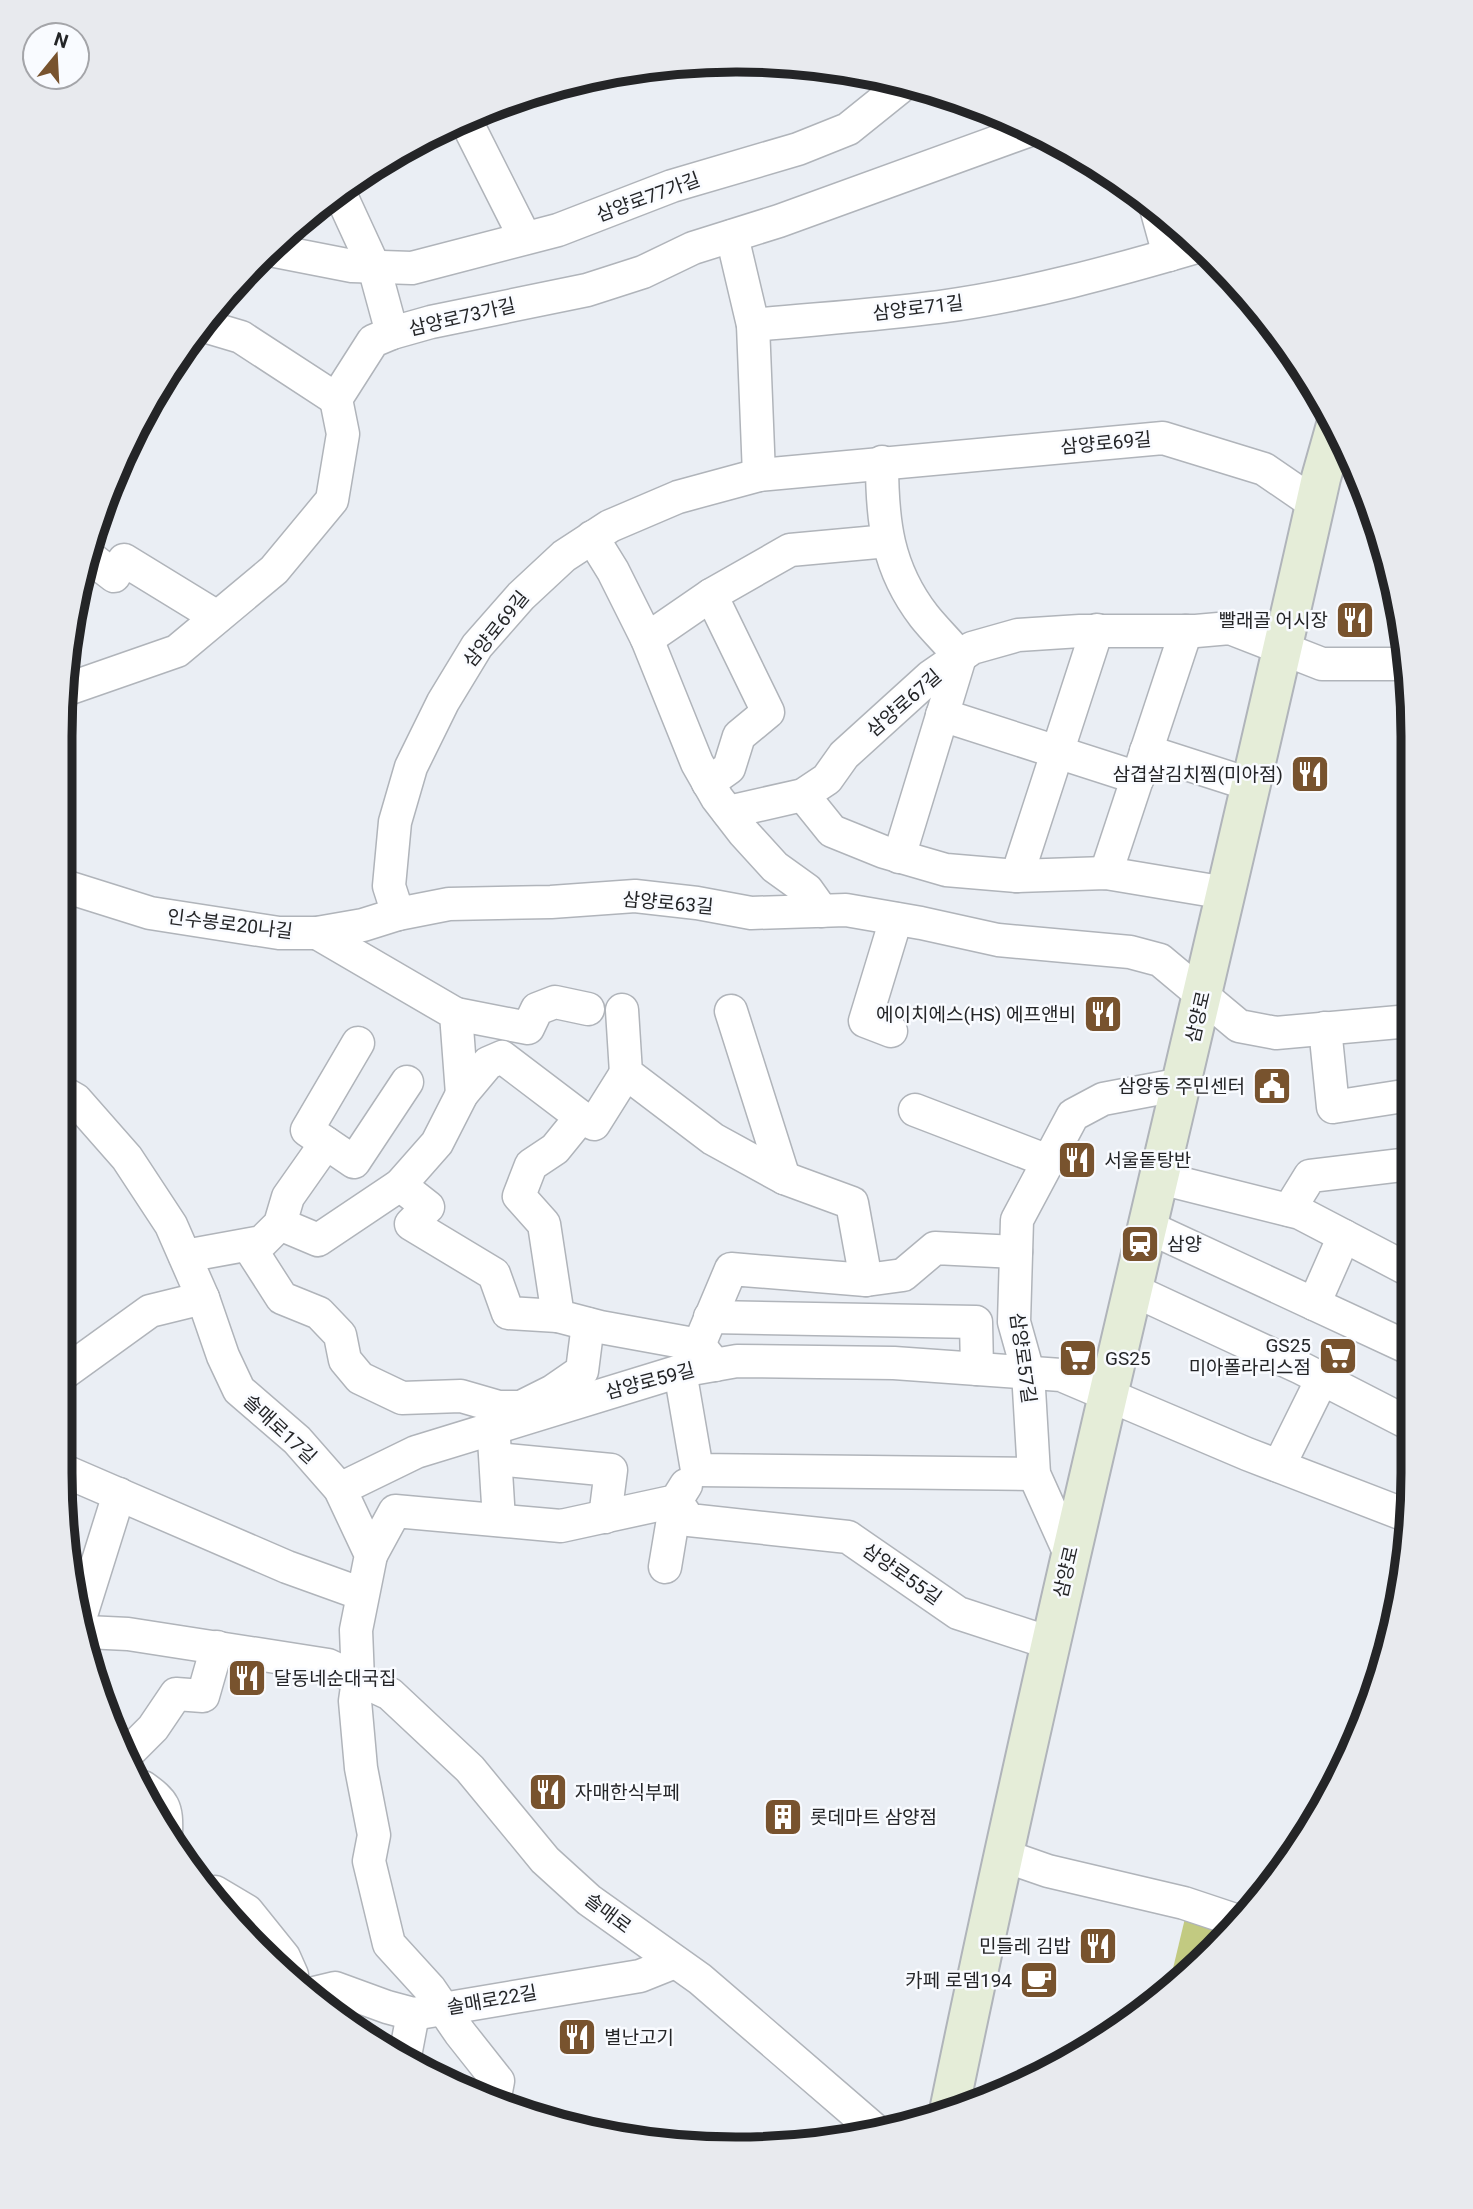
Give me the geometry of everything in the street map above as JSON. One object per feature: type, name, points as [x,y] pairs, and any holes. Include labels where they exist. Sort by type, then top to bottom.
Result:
[{"type":"main road","name":"삼양로","points":[[951,2102],[1002,1855],[1070,1555],[1332,440]]},
{"type":"street","name":"삼양로77가길","points":[[281,252],[352,266],[412,268],[558,230],[672,186],[799,149],[848,129],[895,91]]},
{"type":"street","points":[[469,128],[525,238]]},
{"type":"street","name":"삼양로73가길","points":[[336,399],[373,341],[392,333],[431,322],[587,290],[643,272],[693,248],[1018,134]]},
{"type":"street","points":[[344,201],[374,267],[392,333]]},
{"type":"street","points":[[1161,225],[1169,255]]},
{"type":"street","points":[[732,236],[752,325],[759,475]]},
{"type":"street","name":"삼양로71길","points":[[752,325],[940,307],[1023,292],[1189,249]]},
{"type":"street","points":[[73,688],[177,650],[274,570],[332,500],[343,433],[336,399],[241,337],[212,328]]},
{"type":"street","name":"삼양로69길","points":[[398,914],[389,886],[395,822],[411,768],[443,702],[477,646],[521,596],[564,556],[610,526],[678,497],[759,475],[1163,438],[1264,469],[1315,504]]},
{"type":"street","points":[[882,462],[882,509],[892,561],[923,615],[960,657],[898,857]]},
{"type":"street","points":[[592,537],[613,570],[647,639],[697,763],[708,783],[728,812],[775,867],[807,890],[822,911]]},
{"type":"street","points":[[647,639],[711,595],[790,550],[888,541]]},
{"type":"street","points":[[95,561],[114,576],[124,560],[217,617]]},
{"type":"street","points":[[708,783],[729,768],[739,737],[768,712],[711,595]]},
{"type":"street","name":"삼양로67길","points":[[728,812],[803,795],[827,779],[844,755],[930,677],[972,648],[1018,635],[1230,628],[1322,664],[1397,664]]},
{"type":"street","points":[[1017,876],[1097,631]]},
{"type":"street","points":[[1106,873],[1186,631]]},
{"type":"street","points":[[942,715],[1058,752],[1142,764],[1252,785]]},
{"type":"street","points":[[803,795],[832,831],[898,857],[946,870],[1017,876],[1106,873],[1226,894]]},
{"type":"street","name":"인수봉로20나길","points":[[72,889],[150,913],[279,933],[317,933],[363,925],[398,914]]},
{"type":"street","name":"삼양로63길","points":[[398,914],[449,904],[551,902],[635,896],[751,913],[846,910],[998,940],[1130,952],[1160,960],[1239,1027],[1276,1033],[1401,1022]]},
{"type":"street","points":[[891,1031],[865,1021],[896,919]]},
{"type":"street","points":[[317,933],[456,1014],[528,1028],[537,1009],[555,1002],[588,1009]]},
{"type":"street","points":[[280,1224],[318,1240],[400,1185],[437,1143],[462,1094],[488,1063],[502,1057],[594,1124],[626,1073],[622,1010]]},
{"type":"street","points":[[732,1011],[784,1178]]},
{"type":"street","points":[[456,1014],[462,1094]]},
{"type":"street","points":[[1325,1028],[1333,1107],[1401,1096]]},
{"type":"street","points":[[358,1043],[307,1130],[354,1162],[407,1082]]},
{"type":"street","points":[[626,1073],[713,1139],[784,1178],[852,1203],[866,1280]]},
{"type":"street","name":"삼양로57길","points":[[1070,1555],[1034,1474],[1028,1373],[1014,1322],[1017,1220],[1073,1115],[1103,1099],[1182,1084]]},
{"type":"street","name":"솔매로17길","points":[[72,1098],[127,1158],[171,1225],[239,1390],[296,1440],[340,1489],[370,1555]]},
{"type":"street","points":[[915,1110],[1048,1161]]},
{"type":"street","points":[[248,1245],[282,1298],[319,1313],[340,1335],[345,1360],[360,1378],[402,1398],[461,1396],[499,1407],[521,1407],[553,1391],[582,1371],[573,1320],[544,1224],[519,1196],[531,1166],[555,1149],[581,1117]]},
{"type":"street","points":[[185,1256],[262,1242],[280,1224],[288,1197],[326,1143]]},
{"type":"street","points":[[1289,1210],[1310,1176],[1401,1165]]},
{"type":"street","points":[[1160,1178],[1300,1213],[1401,1266]]},
{"type":"street","points":[[400,1185],[428,1207],[411,1224],[494,1274],[508,1313],[573,1320],[708,1342],[731,1269],[866,1280],[903,1275],[935,1248],[1016,1252]]},
{"type":"street","points":[[1148,1227],[1401,1344]]},
{"type":"street","points":[[1314,1304],[1344,1236]]},
{"type":"street","points":[[1133,1290],[1401,1419]]},
{"type":"street","points":[[72,1362],[150,1311],[203,1298]]},
{"type":"street","name":"삼양로59길","points":[[340,1489],[416,1452],[680,1371],[708,1342],[976,1322],[977,1369]]},
{"type":"street","name":"삼양로59길","points":[[708,1342],[737,1361],[894,1363],[1061,1375],[1279,1466],[1400,1513]]},
{"type":"street","points":[[665,1567],[676,1501],[697,1470],[680,1371]]},
{"type":"street","points":[[1279,1466],[1322,1379]]},
{"type":"street","points":[[494,1427],[499,1520]]},
{"type":"street","points":[[496,1459],[611,1470],[605,1517]]},
{"type":"street","points":[[697,1470],[1034,1474]]},
{"type":"street","points":[[72,1474],[287,1567],[362,1594]]},
{"type":"street","points":[[85,1602],[119,1494]]},
{"type":"street","points":[[408,2050],[428,2011],[430,1989],[389,1944],[369,1861],[374,1835],[362,1768],[355,1701],[359,1680],[356,1630],[370,1555],[395,1511],[561,1526],[676,1501]]},
{"type":"street","name":"삼양로55길","points":[[676,1501],[689,1520],[848,1536],[958,1613],[1050,1643]]},
{"type":"street","name":"솔매로","points":[[91,1632],[128,1634],[328,1665],[390,1695],[470,1769],[545,1860],[589,1900],[699,1979],[868,2124]]},
{"type":"street","points":[[132,1749],[153,1728],[176,1694],[203,1696],[217,1647]]},
{"type":"street","points":[[156,1797],[161,1800],[166,1813]]},
{"type":"street","points":[[1002,1855],[1048,1871],[1184,1903],[1230,1918]]},
{"type":"street","points":[[227,1899],[247,1911],[286,1961]]},
{"type":"street","name":"솔매로22길","points":[[321,1991],[335,1987],[387,2007],[428,2011],[640,1976],[675,1962]]},
{"type":"street","points":[[428,2011],[496,2092]]},
{"type":"green space","points":[[1186,1914],[1214,1924],[1211,1939],[1171,1975]]},
{"type":"place","name":"빨래골 어시장","points":[[1355,620]]},
{"type":"place","name":"삼겹살김치찜(미아점)","points":[[1310,774]]},
{"type":"place","name":"에이치에스(HS) 에프앤비","points":[[1103,1014]]},
{"type":"place","name":"삼양동 주민센터","points":[[1272,1086]]},
{"type":"place","name":"서울돝탕반","points":[[1077,1160]]},
{"type":"place","name":"삼양","points":[[1140,1244]]},
{"type":"place","name":"GS25 미아폴라리스점","points":[[1338,1356]]},
{"type":"place","name":"GS25","points":[[1078,1358]]},
{"type":"place","name":"달동네순대국집","points":[[247,1678]]},
{"type":"place","name":"자매한식부페","points":[[548,1792]]},
{"type":"place","name":"롯데마트 삼양점","points":[[783,1817]]},
{"type":"place","name":"민들레 김밥","points":[[1098,1946]]},
{"type":"place","name":"카페 로뎀194","points":[[1039,1980]]},
{"type":"place","name":"별난고기","points":[[577,2037]]}]
